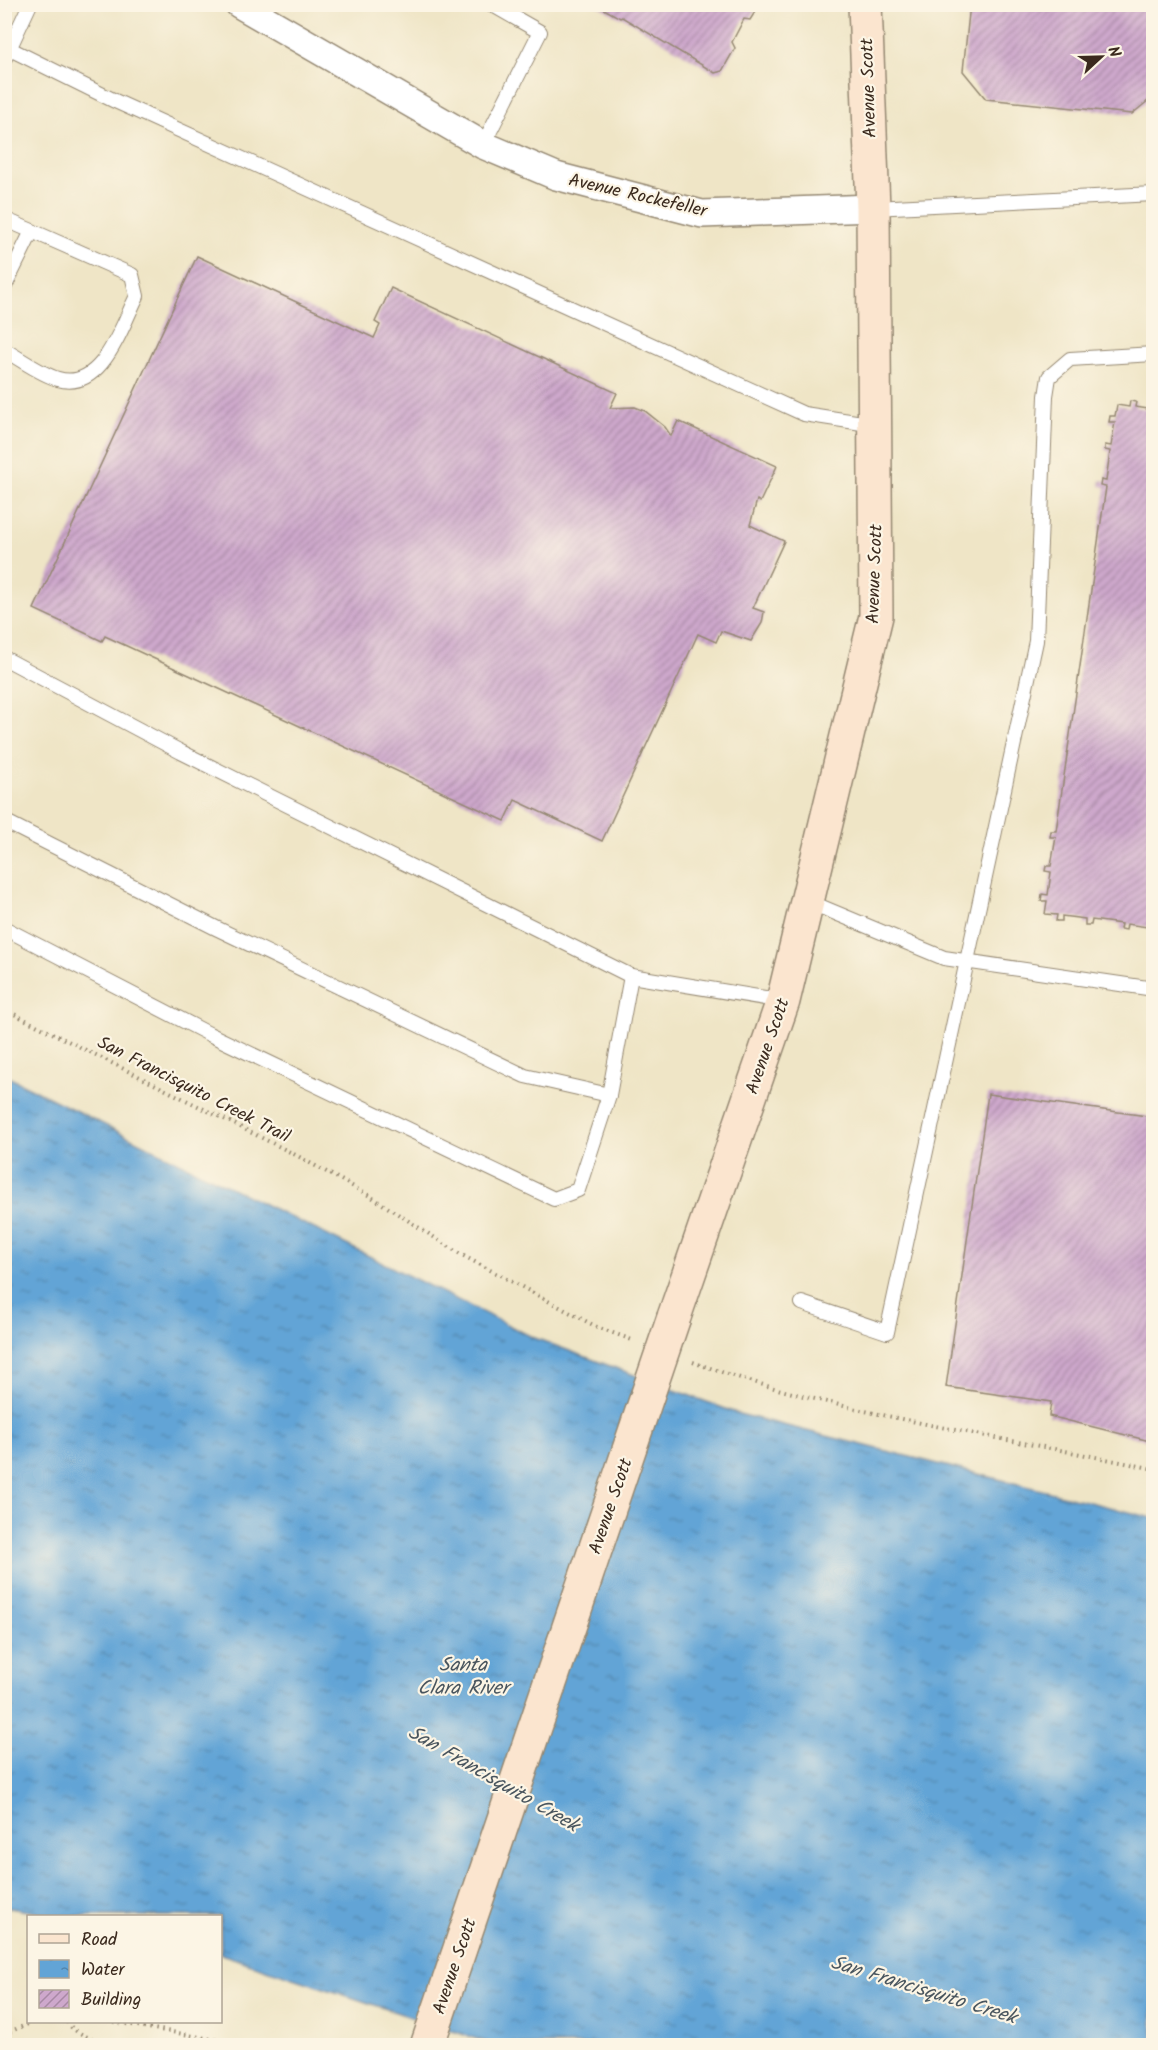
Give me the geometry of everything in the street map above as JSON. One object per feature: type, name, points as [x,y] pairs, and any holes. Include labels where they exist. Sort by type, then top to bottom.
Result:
[{"type":"main road","name":"Avenue Scott","points":[[427,2046],[783,1001],[876,616],[873,208],[865,4]]},
{"type":"street","name":"Avenue Rockefeller","points":[[239,4],[483,145],[556,176],[702,214],[873,208]]},
{"type":"lane","points":[[30,4],[7,55],[115,101],[804,414],[875,425]]},
{"type":"lane","points":[[483,145],[540,32],[491,4]]},
{"type":"lane","name":"Avenue Rockefeller","points":[[873,208],[1154,194]]},
{"type":"lane","points":[[4,219],[132,275],[137,296],[99,369],[80,381],[58,379],[4,350]]},
{"type":"lane","points":[[4,288],[32,231]]},
{"type":"lane","points":[[802,1303],[887,1332],[969,962],[1036,641],[1046,396],[1049,376],[1070,359],[1154,354]]},
{"type":"lane","points":[[4,658],[181,752],[632,976],[783,1001]]},
{"type":"lane","points":[[4,821],[216,928],[525,1076],[609,1095]]},
{"type":"lane","points":[[807,901],[944,958],[1154,989]]},
{"type":"lane","points":[[4,928],[209,1034],[554,1199],[578,1190],[609,1095],[632,976]]},
{"type":"path","name":"San Francisquito Creek Trail","points":[[4,1009],[292,1153],[370,1196]]},
{"type":"path","points":[[1048,1446],[1154,1469]]},
{"type":"path","points":[[4,2034],[31,2023]]},
{"type":"path","points":[[68,2023],[89,2038],[115,2046]]},
{"type":"path","points":[[120,2023],[252,2046]]},
{"type":"water","name":"Santa Clara River","points":[[4,1075],[532,1337],[739,1414],[1153,1518],[1153,2045],[495,2045],[222,1954],[222,1915],[51,1915],[5,1907]]},
{"type":"building","points":[[595,4],[760,4],[750,20],[744,19],[732,42],[735,48],[722,71],[715,73],[622,17]]},
{"type":"building","points":[[970,4],[1154,4],[1154,96],[1132,114],[986,99],[963,71]]},
{"type":"building","points":[[197,256],[374,338],[380,325],[375,322],[391,288],[617,393],[610,408],[635,407],[645,411],[665,427],[671,436],[678,421],[777,466],[760,502],[757,500],[750,525],[784,541],[753,608],[764,612],[762,623],[751,641],[721,631],[716,642],[698,634],[602,841],[515,800],[505,821],[105,636],[102,641],[34,609]]},
{"type":"building","points":[[1130,401],[1136,402],[1135,407],[1154,410],[1154,928],[1127,924],[1126,930],[1120,929],[1121,924],[1092,920],[1091,925],[1085,925],[1085,919],[1062,916],[1062,921],[1056,921],[1057,915],[1045,914],[1047,901],[1041,901],[1042,894],[1048,895],[1051,872],[1045,871],[1046,866],[1051,866],[1056,837],[1050,837],[1051,831],[1056,831],[1106,487],[1100,486],[1101,480],[1106,481],[1110,451],[1105,450],[1105,445],[1111,446],[1115,422],[1109,422],[1110,416],[1115,416],[1117,405],[1129,407]]},
{"type":"building","points":[[988,1094],[1154,1117],[1154,1442],[1049,1416],[1051,1402],[946,1387]]},
{"type":"water label","name":"San Francisquito Creek","points":[[494,1778]]},
{"type":"water label","name":"San Francisquito Creek","points":[[924,1989]]}]
